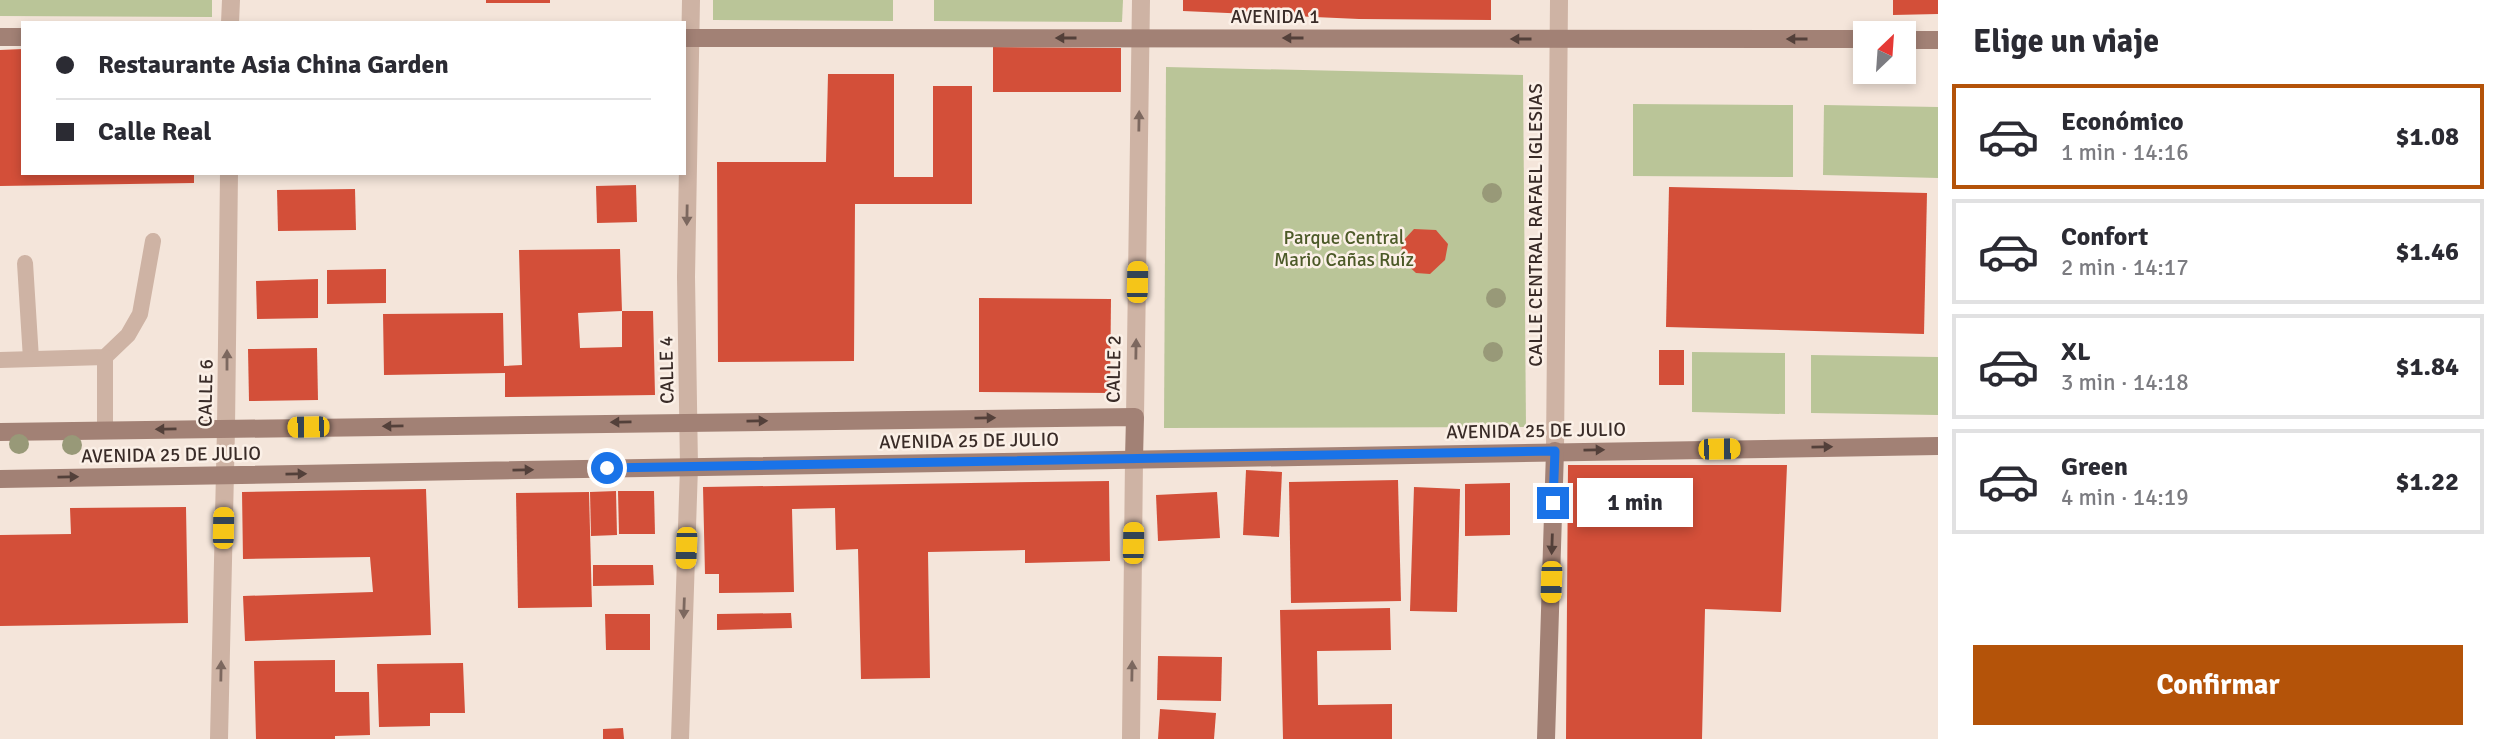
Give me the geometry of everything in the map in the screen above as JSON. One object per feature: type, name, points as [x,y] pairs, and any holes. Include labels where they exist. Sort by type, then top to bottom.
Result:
[{"type":"street","points":[[230,21],[231,0]]},
{"type":"street","name":"CALLE 4","points":[[680,739],[689,467],[686,277],[687,38],[691,0]]},
{"type":"street","name":"CALLE 2","points":[[1131,739],[1141,0]]},
{"type":"street","name":"CALLE CENTRAL RAFAEL IGLESIAS","points":[[1555,451],[1559,0]]},
{"type":"street","points":[[0,37],[21,37]]},
{"type":"street","name":"AVENIDA 1","points":[[687,38],[1853,39]]},
{"type":"street","points":[[1916,40],[1938,40]]},
{"type":"street","name":"CALLE 6","points":[[219,739],[229,175]]},
{"type":"street","name":"AVENIDA 25 DE JULIO","points":[[0,432],[1135,417]]},
{"type":"street","name":"AVENIDA 25 DE JULIO","points":[[0,479],[1938,446]]},
{"type":"street","points":[[1546,739],[1555,451]]},
{"type":"lane","points":[[0,360],[105,357],[128,335],[140,314],[153,241]]},
{"type":"lane","points":[[25,263],[31,359]]},
{"type":"lane","points":[[105,357],[105,431]]},
{"type":"green space","points":[[0,0],[212,0],[212,17],[0,16]]},
{"type":"green space","points":[[713,0],[893,0],[893,21],[713,20]]},
{"type":"green space","points":[[934,0],[1123,0],[1122,22],[934,21]]},
{"type":"green space","name":"Parque Central Mario Cañas Ruíz","points":[[1166,67],[1523,75],[1526,427],[1164,428]]},
{"type":"green space","points":[[1633,104],[1793,105],[1793,177],[1633,176]]},
{"type":"green space","points":[[1824,105],[1938,107],[1938,178],[1823,175]]},
{"type":"green space","points":[[1692,352],[1785,353],[1785,414],[1692,412]]},
{"type":"green space","points":[[1811,355],[1938,357],[1938,415],[1811,413]]},
{"type":"building","points":[[486,0],[550,0],[550,3],[486,3]]},
{"type":"building","points":[[1183,0],[1491,0],[1491,20],[1359,19],[1183,11]]},
{"type":"building","points":[[1893,0],[1938,0],[1938,14],[1893,15]]},
{"type":"building","points":[[993,47],[1121,48],[1121,92],[993,92]]},
{"type":"building","points":[[21,49],[21,175],[194,175],[194,183],[0,186],[0,50]]},
{"type":"building","points":[[828,74],[894,74],[894,177],[933,177],[933,86],[972,86],[972,204],[855,204],[854,361],[718,362],[717,162],[826,162]]},
{"type":"building","points":[[636,185],[637,222],[597,223],[596,186]]},
{"type":"building","points":[[1669,187],[1927,193],[1924,334],[1666,327]]},
{"type":"building","points":[[355,189],[356,230],[278,231],[277,190]]},
{"type":"building","points":[[1414,229],[1436,230],[1448,244],[1445,260],[1430,274],[1416,273],[1401,259],[1402,242]]},
{"type":"building","points":[[620,249],[622,311],[653,311],[655,395],[505,397],[505,373],[384,375],[383,314],[503,313],[504,366],[522,365],[519,250]],"holes":[[[622,311],[622,347],[580,348],[578,313]]]},
{"type":"building","points":[[386,269],[386,303],[327,304],[327,270]]},
{"type":"building","points":[[318,279],[318,318],[257,319],[256,281]]},
{"type":"building","points":[[979,298],[1111,299],[1110,393],[979,392]]},
{"type":"building","points":[[317,348],[318,400],[249,401],[248,349]]},
{"type":"building","points":[[1659,350],[1684,350],[1684,385],[1659,385]]},
{"type":"building","points":[[1568,465],[1787,465],[1781,612],[1705,609],[1702,739],[1566,739]]},
{"type":"building","points":[[1246,470],[1282,472],[1279,537],[1243,535]]},
{"type":"building","points":[[1398,480],[1401,601],[1291,603],[1289,482]]},
{"type":"building","points":[[1109,481],[1110,561],[1025,563],[1025,550],[928,552],[930,678],[861,679],[858,549],[836,550],[835,508],[792,509],[794,592],[719,593],[719,574],[705,574],[703,487]]},
{"type":"building","points":[[1510,483],[1510,535],[1465,536],[1465,484]]},
{"type":"building","points":[[1414,487],[1460,489],[1457,612],[1410,611]]},
{"type":"building","points":[[426,489],[431,635],[245,641],[243,596],[373,592],[370,557],[243,559],[242,492]]},
{"type":"building","points":[[616,491],[617,535],[591,536],[590,492]]},
{"type":"building","points":[[618,491],[654,491],[655,534],[619,534]]},
{"type":"building","points":[[589,492],[592,607],[518,608],[516,493]]},
{"type":"building","points":[[1217,492],[1220,538],[1158,541],[1156,495]]},
{"type":"building","points":[[186,507],[188,623],[0,626],[0,535],[71,534],[70,508]]},
{"type":"building","points":[[593,565],[653,565],[654,585],[593,586]]},
{"type":"building","points":[[1390,608],[1391,650],[1317,651],[1318,705],[1392,704],[1392,739],[1283,739],[1280,610]]},
{"type":"building","points":[[791,613],[792,628],[717,630],[717,614]]},
{"type":"building","points":[[605,614],[650,614],[650,650],[606,650]]},
{"type":"building","points":[[1158,656],[1222,657],[1221,701],[1157,700]]},
{"type":"building","points":[[335,660],[335,692],[369,692],[370,735],[335,736],[335,739],[256,739],[254,661]]},
{"type":"building","points":[[463,663],[465,713],[430,713],[430,726],[379,727],[377,664]]},
{"type":"building","points":[[1160,709],[1216,713],[1214,739],[1158,739]]},
{"type":"building","points":[[623,728],[624,739],[603,739],[603,729]]},
{"type":"route","points":[[607,468],[1555,451],[1553,503]]}]
